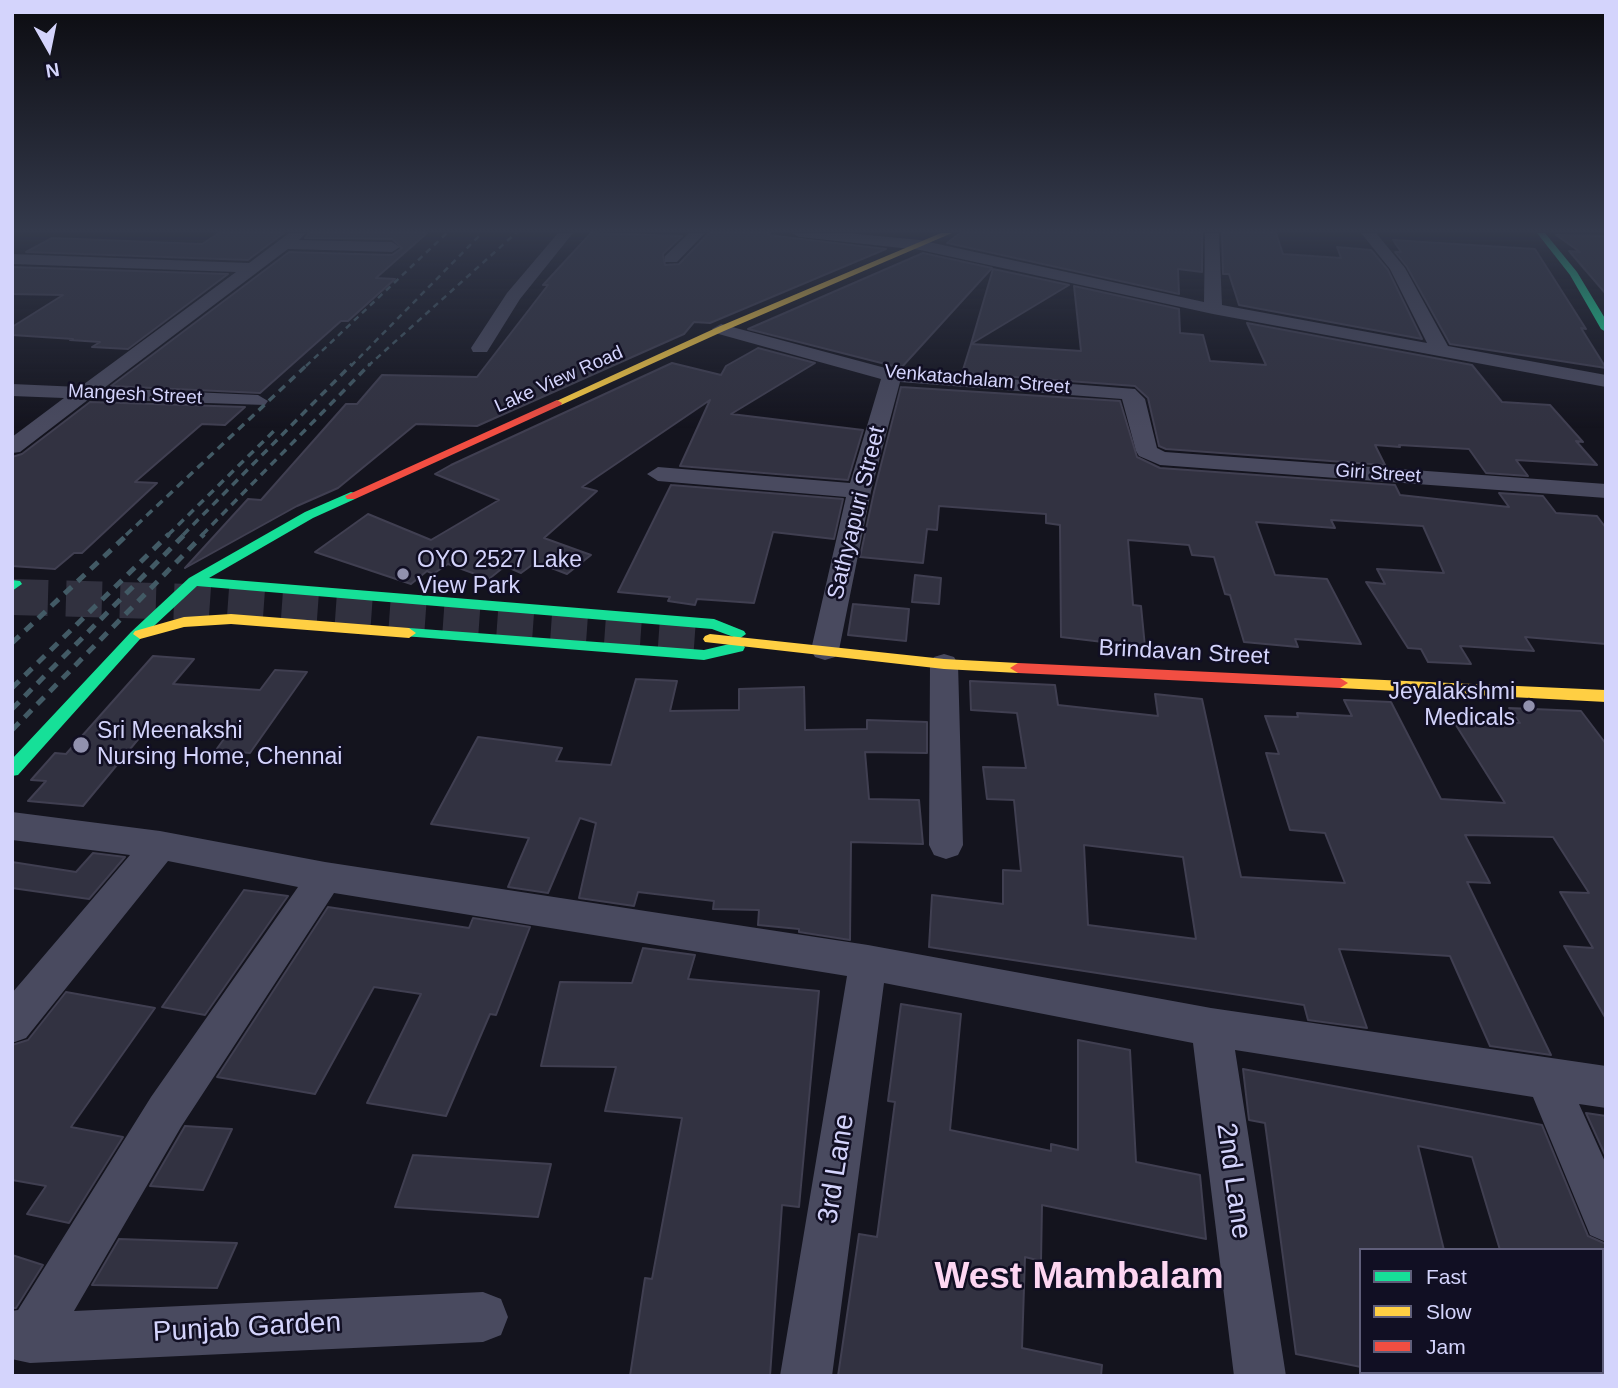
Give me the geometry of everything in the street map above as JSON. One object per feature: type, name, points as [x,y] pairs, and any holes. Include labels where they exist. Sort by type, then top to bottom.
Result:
[{"type":"street","points":[[12,447],[213,298]]},
{"type":"street","points":[[480,348],[512,298]]},
{"type":"street","name":"Lake View Road","points":[[12,770],[136,635],[194,581],[309,515],[795,298]]},
{"type":"street","points":[[1158,298],[1606,381]]},
{"type":"street","points":[[1213,298],[1213,309]]},
{"type":"street","points":[[1413,298],[1441,351]]},
{"type":"street","points":[[1588,298],[1606,330]]},
{"type":"street","name":"Venkatachalam Street","points":[[721,329],[892,376],[1128,393],[1135,399],[1146,447],[1151,455]]},
{"type":"street","name":"Sathyapuri Street","points":[[825,650],[859,491],[892,376]]},
{"type":"street","name":"Mangesh Street","points":[[12,390],[89,391],[257,401]]},
{"type":"street","name":"Giri Street","points":[[1151,455],[1160,458],[1606,491]]},
{"type":"street","points":[[658,474],[859,491]]},
{"type":"street","points":[[194,581],[714,624],[761,642]]},
{"type":"street","points":[[136,635],[184,622],[231,619],[704,654],[761,642]]},
{"type":"street","points":[[710,639],[761,642]]},
{"type":"street","name":"Brindavan Street","points":[[761,642],[944,664],[1601,701]]},
{"type":"street","points":[[944,664],[946,845]]},
{"type":"street","points":[[12,826],[160,845],[324,877],[868,962],[1211,1027],[1548,1081],[1606,1087]]},
{"type":"street","points":[[12,1024],[160,845]]},
{"type":"street","points":[[21,1336],[166,1112],[324,877]]},
{"type":"street","name":"3rd Lane","points":[[806,1376],[868,962]]},
{"type":"street","name":"2nd Lane","points":[[1211,1027],[1260,1376]]},
{"type":"street","points":[[1548,1081],[1606,1219]]},
{"type":"street","name":"Punjab Garden","points":[[21,1336],[483,1317]]},
{"type":"building","points":[[59,298],[196,298],[128,349],[92,347],[100,342],[12,335],[12,327]]},
{"type":"building","points":[[228,298],[374,298],[348,321],[341,321],[260,393],[111,386]]},
{"type":"building","points":[[538,298],[770,298],[710,323],[694,322],[684,334],[477,426],[416,424],[338,488],[297,506],[185,568],[248,499],[261,500],[346,404],[357,404],[382,375],[477,377]]},
{"type":"building","points":[[820,298],[965,298],[901,368],[748,329]]},
{"type":"building","points":[[985,298],[1048,298],[971,344]]},
{"type":"building","points":[[1075,298],[1128,298],[1179,309],[1180,333],[1203,335],[1210,361],[1266,365],[1247,323],[1472,365],[1502,402],[1550,405],[1583,442],[1576,441],[1597,465],[1516,460],[1528,476],[1486,473],[1469,449],[1375,445],[1385,465],[1166,449],[1159,446],[1148,398],[1135,386],[962,373],[971,344],[1081,351]]},
{"type":"building","points":[[1237,298],[1402,298],[1422,339],[1239,305]]},
{"type":"building","points":[[1424,298],[1566,298],[1606,368],[1450,344]]},
{"type":"building","points":[[758,348],[815,363],[731,414],[863,430],[848,480],[680,466],[710,400],[582,487],[597,491],[544,538],[591,555],[567,574],[536,562],[521,573],[505,566],[489,579],[448,564],[433,574],[427,571],[411,584],[315,552],[368,514],[431,540],[499,500],[435,474],[672,363],[721,375],[726,366]]},
{"type":"building","points":[[901,387],[1120,401],[1137,457],[1160,468],[1395,485],[1400,495],[1509,507],[1499,493],[1543,496],[1556,513],[1597,516],[1606,528],[1606,644],[1525,637],[1534,651],[1460,646],[1471,664],[1428,662],[1421,649],[1408,648],[1366,582],[1385,584],[1377,569],[1444,573],[1423,526],[1331,520],[1335,528],[1256,522],[1275,575],[1327,579],[1361,644],[1295,639],[1298,647],[1244,642],[1230,595],[1225,594],[1214,557],[1192,555],[1189,545],[1128,540],[1133,605],[1141,606],[1145,647],[1061,637],[1060,525],[1046,523],[1046,514],[939,506],[937,530],[927,529],[923,563],[860,557]]},
{"type":"building","points":[[90,402],[245,407],[225,425],[202,424],[135,482],[157,483],[82,553],[74,553],[55,569],[12,566],[12,457],[22,454]]},
{"type":"building","points":[[671,485],[843,499],[834,539],[773,532],[754,603],[697,599],[695,605],[668,601],[670,597],[618,592]]},
{"type":"building","points":[[915,575],[941,578],[939,604],[912,602]]},
{"type":"building","points":[[853,604],[909,609],[906,641],[848,635]]},
{"type":"building","points":[[153,656],[194,659],[173,684],[260,690],[275,670],[307,672],[250,753],[216,750],[226,736],[145,731],[83,806],[28,801],[46,781],[31,780],[55,753],[66,754]]},
{"type":"building","points":[[636,679],[677,681],[670,711],[739,710],[739,689],[804,687],[805,730],[867,729],[867,720],[927,722],[927,753],[865,752],[869,799],[919,800],[923,844],[851,842],[850,940],[799,932],[799,929],[758,925],[759,910],[713,909],[714,901],[638,892],[634,906],[579,898],[596,823],[580,818],[548,893],[508,887],[529,838],[431,824],[478,737],[562,748],[556,761],[611,765]]},
{"type":"building","points":[[970,681],[1055,685],[1058,705],[1158,716],[1155,694],[1202,699],[1241,877],[1345,883],[1325,833],[1290,830],[1266,753],[1279,754],[1265,716],[1298,717],[1297,713],[1352,716],[1344,700],[1391,702],[1441,799],[1505,803],[1454,722],[1520,723],[1509,708],[1581,711],[1606,744],[1606,1019],[1564,946],[1593,948],[1560,892],[1589,893],[1553,837],[1465,835],[1490,883],[1467,882],[1551,1055],[1490,1046],[1450,956],[1339,949],[1367,1028],[1308,1020],[1304,1005],[929,947],[932,895],[1003,904],[1003,870],[1021,871],[1014,800],[987,799],[983,767],[1026,768],[1017,713],[971,710]],"holes":[[[1084,845],[1183,857],[1196,939],[1088,925]]]},
{"type":"building","points":[[93,853],[125,857],[89,899],[12,888],[12,862],[76,872]]},
{"type":"building","points":[[244,890],[288,896],[205,1015],[162,1007]]},
{"type":"building","points":[[328,907],[469,928],[473,918],[530,927],[496,1015],[490,1014],[446,1116],[367,1103],[421,994],[374,987],[315,1094],[217,1077]]},
{"type":"building","points":[[643,948],[695,955],[688,979],[819,991],[799,1207],[782,1205],[770,1376],[630,1376],[645,1278],[652,1279],[682,1118],[605,1111],[616,1067],[541,1066],[560,982],[632,983]]},
{"type":"building","points":[[66,992],[155,1008],[71,1127],[123,1137],[69,1223],[27,1214],[46,1186],[12,1180],[12,1045],[28,1040]]},
{"type":"building","points":[[901,1004],[961,1014],[950,1130],[1051,1151],[1051,1144],[1078,1150],[1078,1040],[1130,1050],[1136,1162],[1200,1175],[1206,1239],[1042,1205],[1041,1261],[1025,1257],[1022,1348],[1102,1365],[1101,1376],[838,1376],[859,1234],[877,1237],[895,1102],[888,1101]]},
{"type":"building","points":[[1243,1069],[1542,1125],[1588,1236],[1606,1244],[1606,1250],[1499,1248],[1472,1157],[1418,1146],[1444,1248],[1359,1248],[1359,1367],[1296,1354],[1265,1123],[1249,1120]]},
{"type":"building","points":[[1586,1113],[1606,1116],[1606,1157]]},
{"type":"building","points":[[185,1126],[232,1129],[203,1190],[150,1186]]},
{"type":"building","points":[[413,1155],[551,1164],[538,1217],[395,1207]]},
{"type":"building","points":[[119,1239],[237,1243],[217,1288],[92,1285]]},
{"type":"building","points":[[12,1255],[43,1265],[16,1308],[12,1308]]},
{"type":"tunnel","points":[[12,597],[189,602],[710,639]]},
{"type":"railway","points":[[306,366],[378,298]]},
{"type":"railway","points":[[351,366],[418,298]]},
{"type":"railway","points":[[368,366],[444,298]]},
{"type":"railway","points":[[126,535],[308,364]]},
{"type":"railway","points":[[183,535],[352,364]]},
{"type":"railway","points":[[202,535],[368,366]]},
{"type":"railway","points":[[168,535],[276,429]]},
{"type":"railway","points":[[12,643],[128,534]]},
{"type":"railway","points":[[12,688],[169,534]]},
{"type":"railway","points":[[12,709],[185,534]]},
{"type":"railway","points":[[12,730],[204,534]]},
{"type":"traffic: fast","points":[[1588,298],[1606,329]]},
{"type":"traffic: fast","points":[[12,770],[136,635],[194,581],[309,515],[351,496]]},
{"type":"traffic: fast","points":[[194,581],[714,624],[739,634]]},
{"type":"traffic: fast","points":[[12,587],[15,584]]},
{"type":"traffic: fast","points":[[409,633],[704,655],[738,647]]},
{"type":"traffic: slow","points":[[557,403],[795,298]]},
{"type":"traffic: slow","points":[[140,634],[184,622],[231,619],[409,633]]},
{"type":"traffic: slow","points":[[710,639],[944,664],[1018,668]]},
{"type":"traffic: slow","points":[[1340,683],[1606,696]]},
{"type":"traffic: jam","points":[[351,496],[557,403]]},
{"type":"traffic: jam","points":[[1018,668],[1340,683]]},
{"type":"place","name":"OYO 2527 Lake View Park","points":[[403,574]]},
{"type":"place","name":"Jeyalakshmi Medicals","points":[[1529,706]]},
{"type":"place","name":"Sri Meenakshi Nursing Home, Chennai","points":[[81,745]]},
{"type":"district","name":"West Mambalam","points":[[1079,1278]]}]
